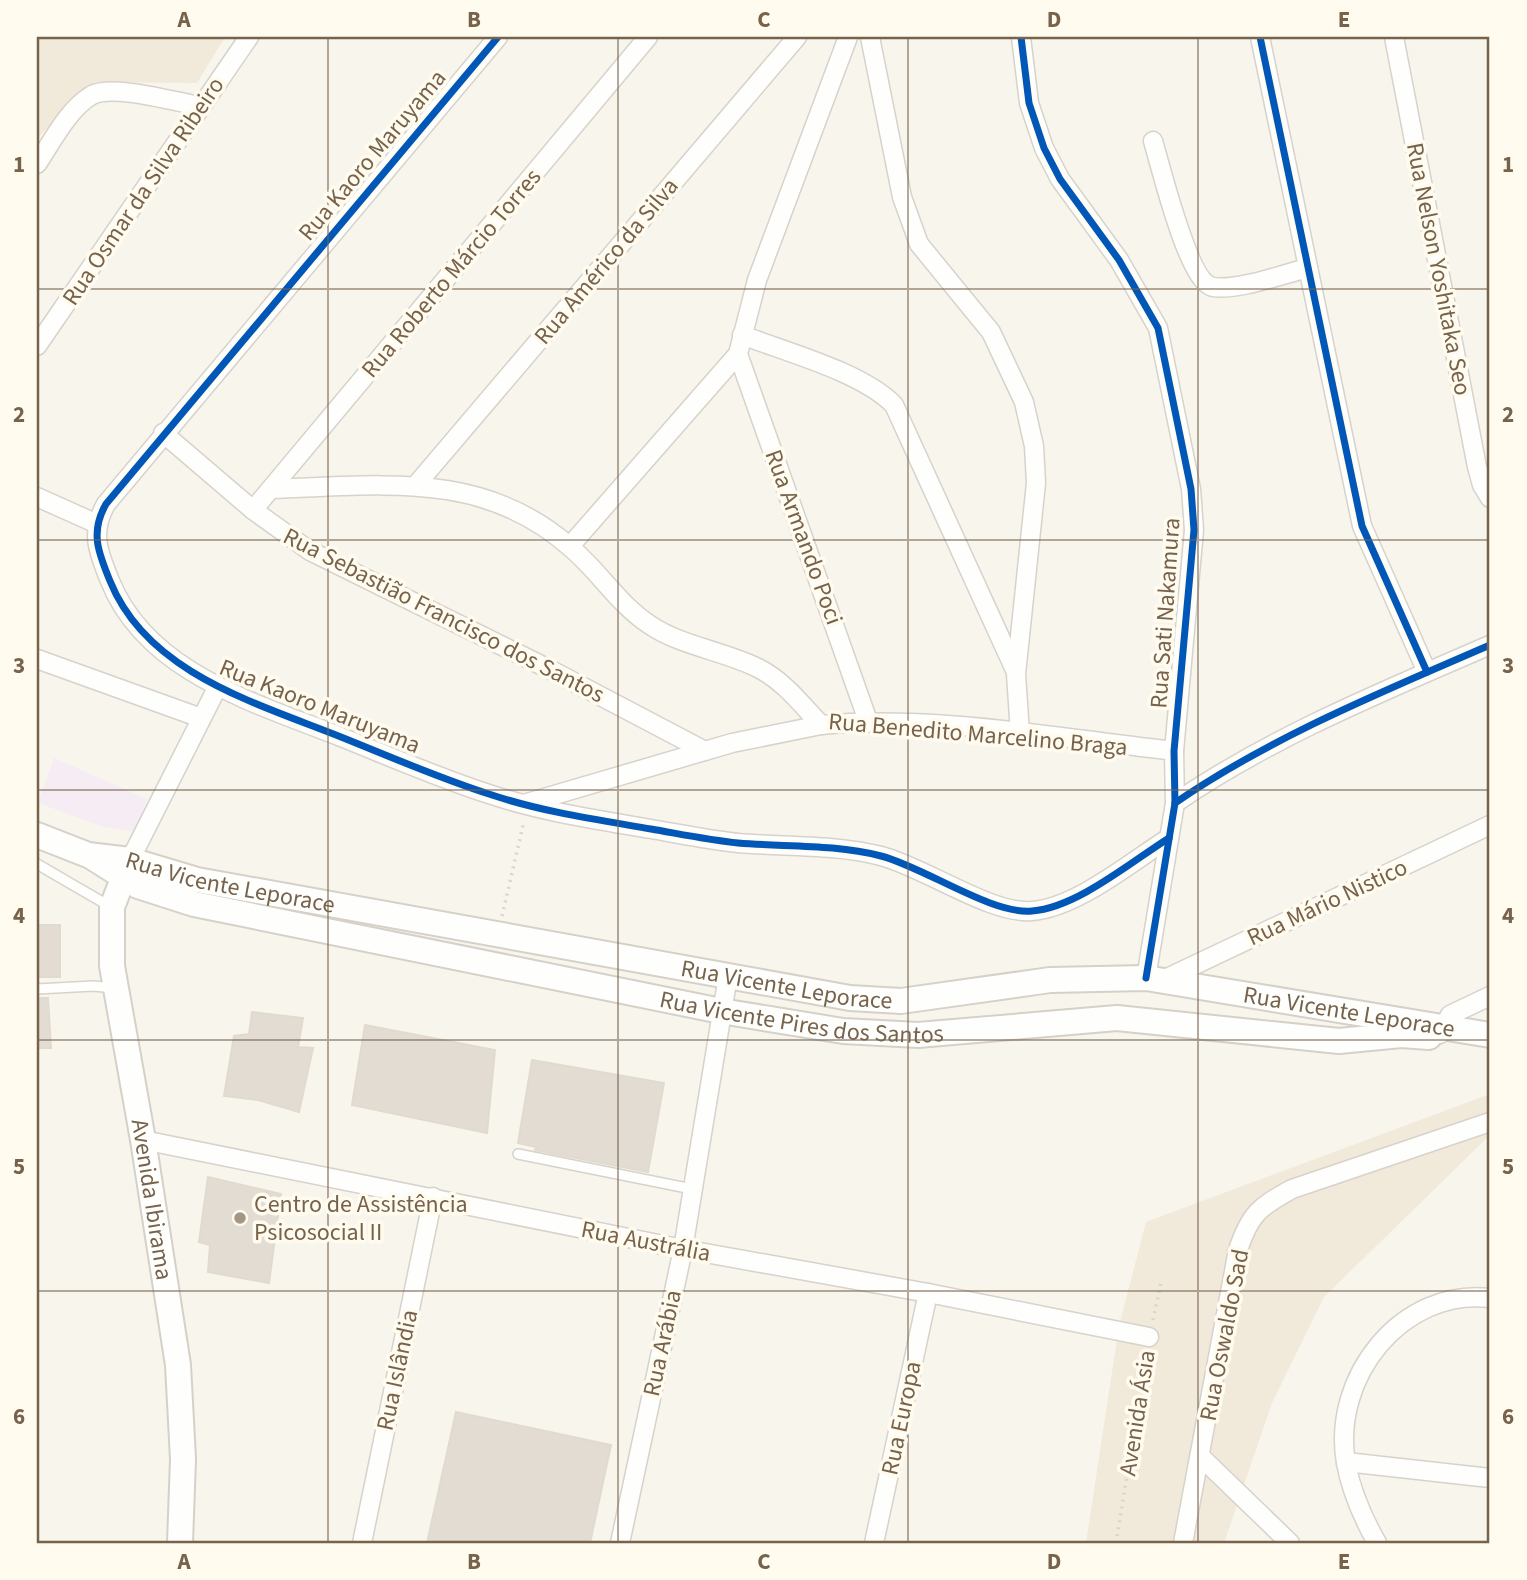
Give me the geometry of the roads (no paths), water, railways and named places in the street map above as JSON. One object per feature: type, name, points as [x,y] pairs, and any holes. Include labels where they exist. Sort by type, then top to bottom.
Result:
[{"type":"main road","name":"Rua Vicente Leporace","points":[[37,835],[126,869],[850,998],[901,1001],[1050,980],[1088,977],[1154,979],[1345,1010],[1441,1032],[1490,1035]]},
{"type":"main road","name":"Avenida Ibirama","points":[[126,869],[112,908],[112,966],[143,1140],[178,1365],[184,1459],[180,1543]]},
{"type":"main road","name":"Rua Vicente Pires dos Santos","points":[[126,869],[194,904],[721,1011],[843,1031],[905,1035],[1117,1018],[1339,1041],[1441,1032],[1490,1049]]},
{"type":"main road","points":[[1339,1041],[1352,1030],[1352,1021],[1345,1010]]},
{"type":"street","name":"Rua Osmar da Silva Ribeiro","points":[[37,346],[249,37]]},
{"type":"street","name":"Rua Kaoro Maruyama","points":[[498,37],[125,478],[95,523],[99,548],[117,599],[163,652],[217,688],[463,785],[526,805],[736,843],[846,849],[882,856],[1013,911],[1033,911],[1058,906],[1169,838]]},
{"type":"street","name":"Rua Roberto Márcio Torres","points":[[253,510],[648,37]]},
{"type":"street","name":"Rua Américo da Silva","points":[[416,485],[797,37]]},
{"type":"street","points":[[570,546],[738,354],[757,280],[848,37]]},
{"type":"street","points":[[870,37],[902,197],[919,244],[991,332],[1024,402],[1034,446],[1036,483],[1016,674],[1020,733]]},
{"type":"street","name":"Rua Sati Nakamura","points":[[1021,37],[1028,103],[1045,148],[1060,179],[1119,260],[1148,306],[1166,357],[1191,489],[1194,530],[1174,751],[1175,803],[1154,979]]},
{"type":"street","points":[[1260,37],[1362,526],[1427,673]]},
{"type":"street","name":"Rua Nelson Yoshitaka Seo","points":[[1394,37],[1477,467],[1490,498]]},
{"type":"street","points":[[37,164],[76,108],[93,95],[108,91],[201,106]]},
{"type":"street","points":[[1153,141],[1188,253],[1199,278],[1210,287],[1224,288],[1308,268]]},
{"type":"street","points":[[742,335],[861,381],[884,394],[894,405],[1016,674]]},
{"type":"street","name":"Rua Armando Poci","points":[[738,354],[868,721]]},
{"type":"street","name":"Rua Sebastião Francisco dos Santos","points":[[163,433],[253,510],[310,551],[551,670],[705,751]]},
{"type":"street","name":"Rua Benedito Marcelino Braga","points":[[271,489],[416,485],[454,489],[516,511],[570,546],[627,607],[652,627],[761,670],[780,682],[821,725],[868,721],[1020,733],[1174,751]]},
{"type":"street","points":[[37,497],[95,523]]},
{"type":"street","points":[[993,620],[1005,620],[1023,609]]},
{"type":"street","points":[[1175,803],[1245,760],[1490,645]]},
{"type":"street","points":[[37,659],[201,718]]},
{"type":"street","points":[[126,869],[217,688]]},
{"type":"street","points":[[526,805],[751,738],[821,725]]},
{"type":"street","name":"Rua Mário Nistico","points":[[1154,979],[1490,825]]},
{"type":"street","name":"Rua Arábia","points":[[620,1543],[683,1249],[728,976]]},
{"type":"street","points":[[1441,1032],[1457,1010],[1490,996]]},
{"type":"street","name":"Rua Oswaldo Sad","points":[[1183,1543],[1238,1250],[1252,1215],[1292,1189],[1490,1122]]},
{"type":"street","name":"Rua Austrália","points":[[143,1140],[683,1249],[928,1293],[1149,1337]]},
{"type":"street","name":"Rua Islândia","points":[[362,1543],[433,1197]]},
{"type":"street","name":"Rua Europa","points":[[874,1543],[928,1293]]},
{"type":"street","points":[[1377,1543],[1362,1515],[1346,1462],[1348,1412],[1357,1381],[1371,1356],[1391,1331],[1418,1310],[1444,1299],[1463,1296],[1490,1298]]},
{"type":"street","points":[[1201,1457],[1290,1543]]},
{"type":"street","points":[[1346,1462],[1490,1478]]},
{"type":"lane","points":[[37,864],[112,908]]},
{"type":"lane","points":[[37,989],[93,986],[116,989]]},
{"type":"lane","points":[[519,1154],[692,1189]]},
{"type":"place","name":"Centro de Assistência Psicosocial II","points":[[240,1218]]}]
